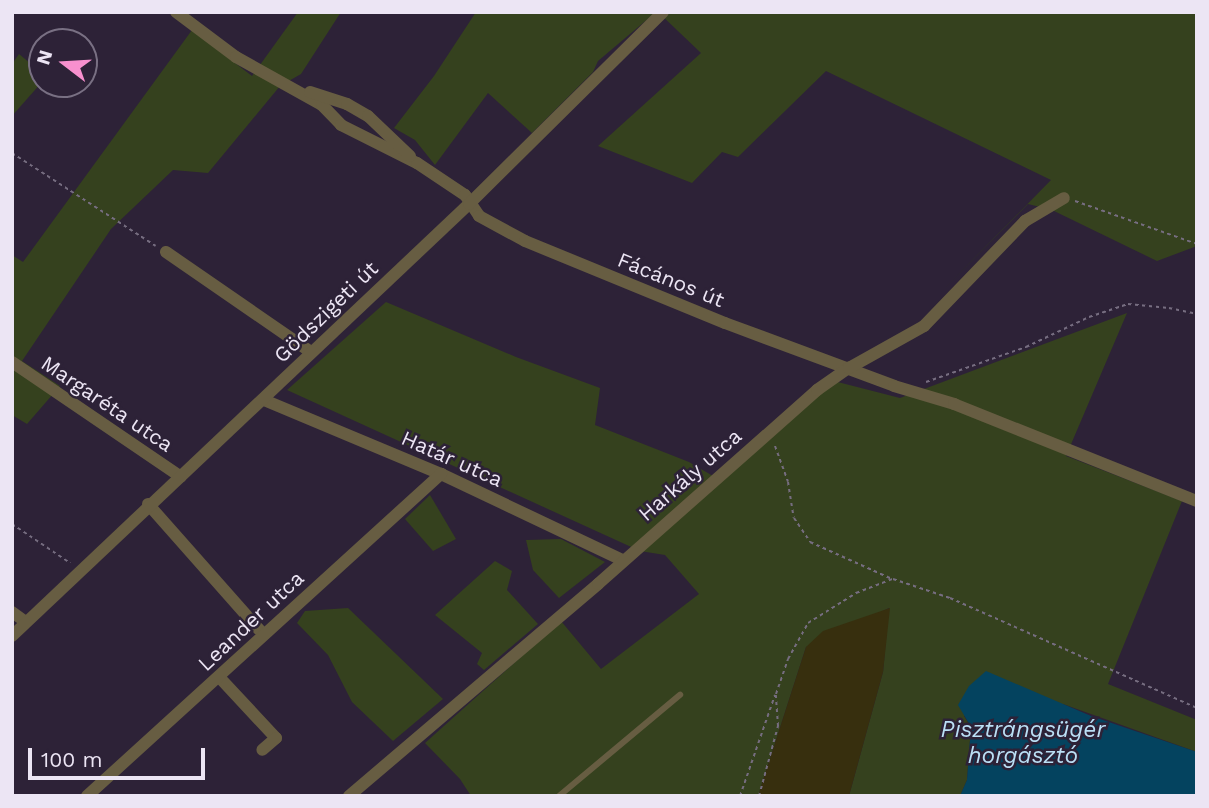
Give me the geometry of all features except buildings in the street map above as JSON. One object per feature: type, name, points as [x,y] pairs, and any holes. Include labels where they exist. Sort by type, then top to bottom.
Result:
[{"type":"street","name":"Fácános út","points":[[176,12],[267,76],[293,86],[322,105],[341,125],[416,163],[465,195],[479,216],[525,241],[725,323],[905,389],[954,404],[1197,501]]},
{"type":"street","name":"Gödszigeti út","points":[[12,636],[83,572],[148,504],[264,400],[311,352],[469,204],[663,12]]},
{"type":"street","points":[[293,86],[347,104],[368,116],[416,163]]},
{"type":"street","name":"Harkály utca","points":[[349,796],[817,390],[849,368],[924,326],[1025,221],[1064,198]]},
{"type":"street","points":[[166,252],[311,352]]},
{"type":"street","name":"Margaréta utca","points":[[12,362],[181,477]]},
{"type":"street","name":"Határ utca","points":[[264,400],[441,474],[622,560]]},
{"type":"street","name":"Leander utca","points":[[87,796],[220,678],[263,634],[441,474]]},
{"type":"street","points":[[148,504],[263,634]]},
{"type":"street","points":[[12,612],[26,622]]},
{"type":"street","points":[[220,678],[276,738],[262,750]]},
{"type":"lane","points":[[559,796],[680,695]]},
{"type":"path","points":[[12,153],[166,252]]},
{"type":"path","points":[[1064,198],[1197,244]]},
{"type":"path","points":[[905,389],[1027,346],[1089,317],[1128,304],[1169,307],[1197,314]]},
{"type":"path","points":[[767,433],[777,448],[788,482],[794,518],[810,542],[893,579],[950,598],[1197,708]]},
{"type":"path","points":[[12,524],[83,572]]},
{"type":"path","points":[[740,796],[788,659],[808,623],[856,593],[893,579]]},
{"type":"path","points":[[759,796],[778,726],[776,694]]},
{"type":"green space","points":[[298,12],[341,12],[301,74],[280,86],[208,173],[173,170],[111,229],[22,361],[60,386],[27,424],[12,415],[12,255],[23,262],[192,30],[252,76]]},
{"type":"green space","points":[[476,12],[656,12],[598,61],[593,72],[532,133],[488,93],[435,165],[415,140],[394,128],[434,76]]},
{"type":"green space","points":[[658,12],[1197,12],[1197,246],[1157,261],[1052,210],[1028,204],[940,293],[1051,180],[826,71],[738,157],[722,152],[692,183],[598,146],[701,53]]},
{"type":"green space","points":[[19,54],[28,61],[28,98],[12,116],[12,64]]},
{"type":"green space","points":[[386,302],[516,357],[600,388],[595,425],[689,462],[713,476],[826,379],[900,398],[1127,313],[1066,456],[1182,501],[1108,684],[1197,720],[1197,752],[1063,704],[964,716],[971,727],[967,780],[960,796],[849,796],[883,672],[889,608],[806,647],[758,796],[471,796],[460,779],[425,743],[561,621],[601,669],[699,594],[665,555],[640,551],[287,390]]},
{"type":"green space","points":[[430,495],[456,539],[433,551],[405,519]]},
{"type":"green space","points":[[561,539],[605,562],[559,598],[533,570],[526,540]]},
{"type":"green space","points":[[495,561],[512,571],[507,590],[538,624],[484,670],[477,664],[482,653],[435,615]]},
{"type":"green space","points":[[348,608],[443,699],[393,741],[352,702],[328,655],[297,623],[305,611]]},
{"type":"sand","points":[[890,608],[883,672],[849,796],[758,796],[806,647],[823,631]]},
{"type":"water","name":"Pisztrángsügér horgásztó","points":[[986,671],[1091,716],[1197,752],[1197,796],[960,796],[967,780],[971,727],[958,705],[969,686]]}]
